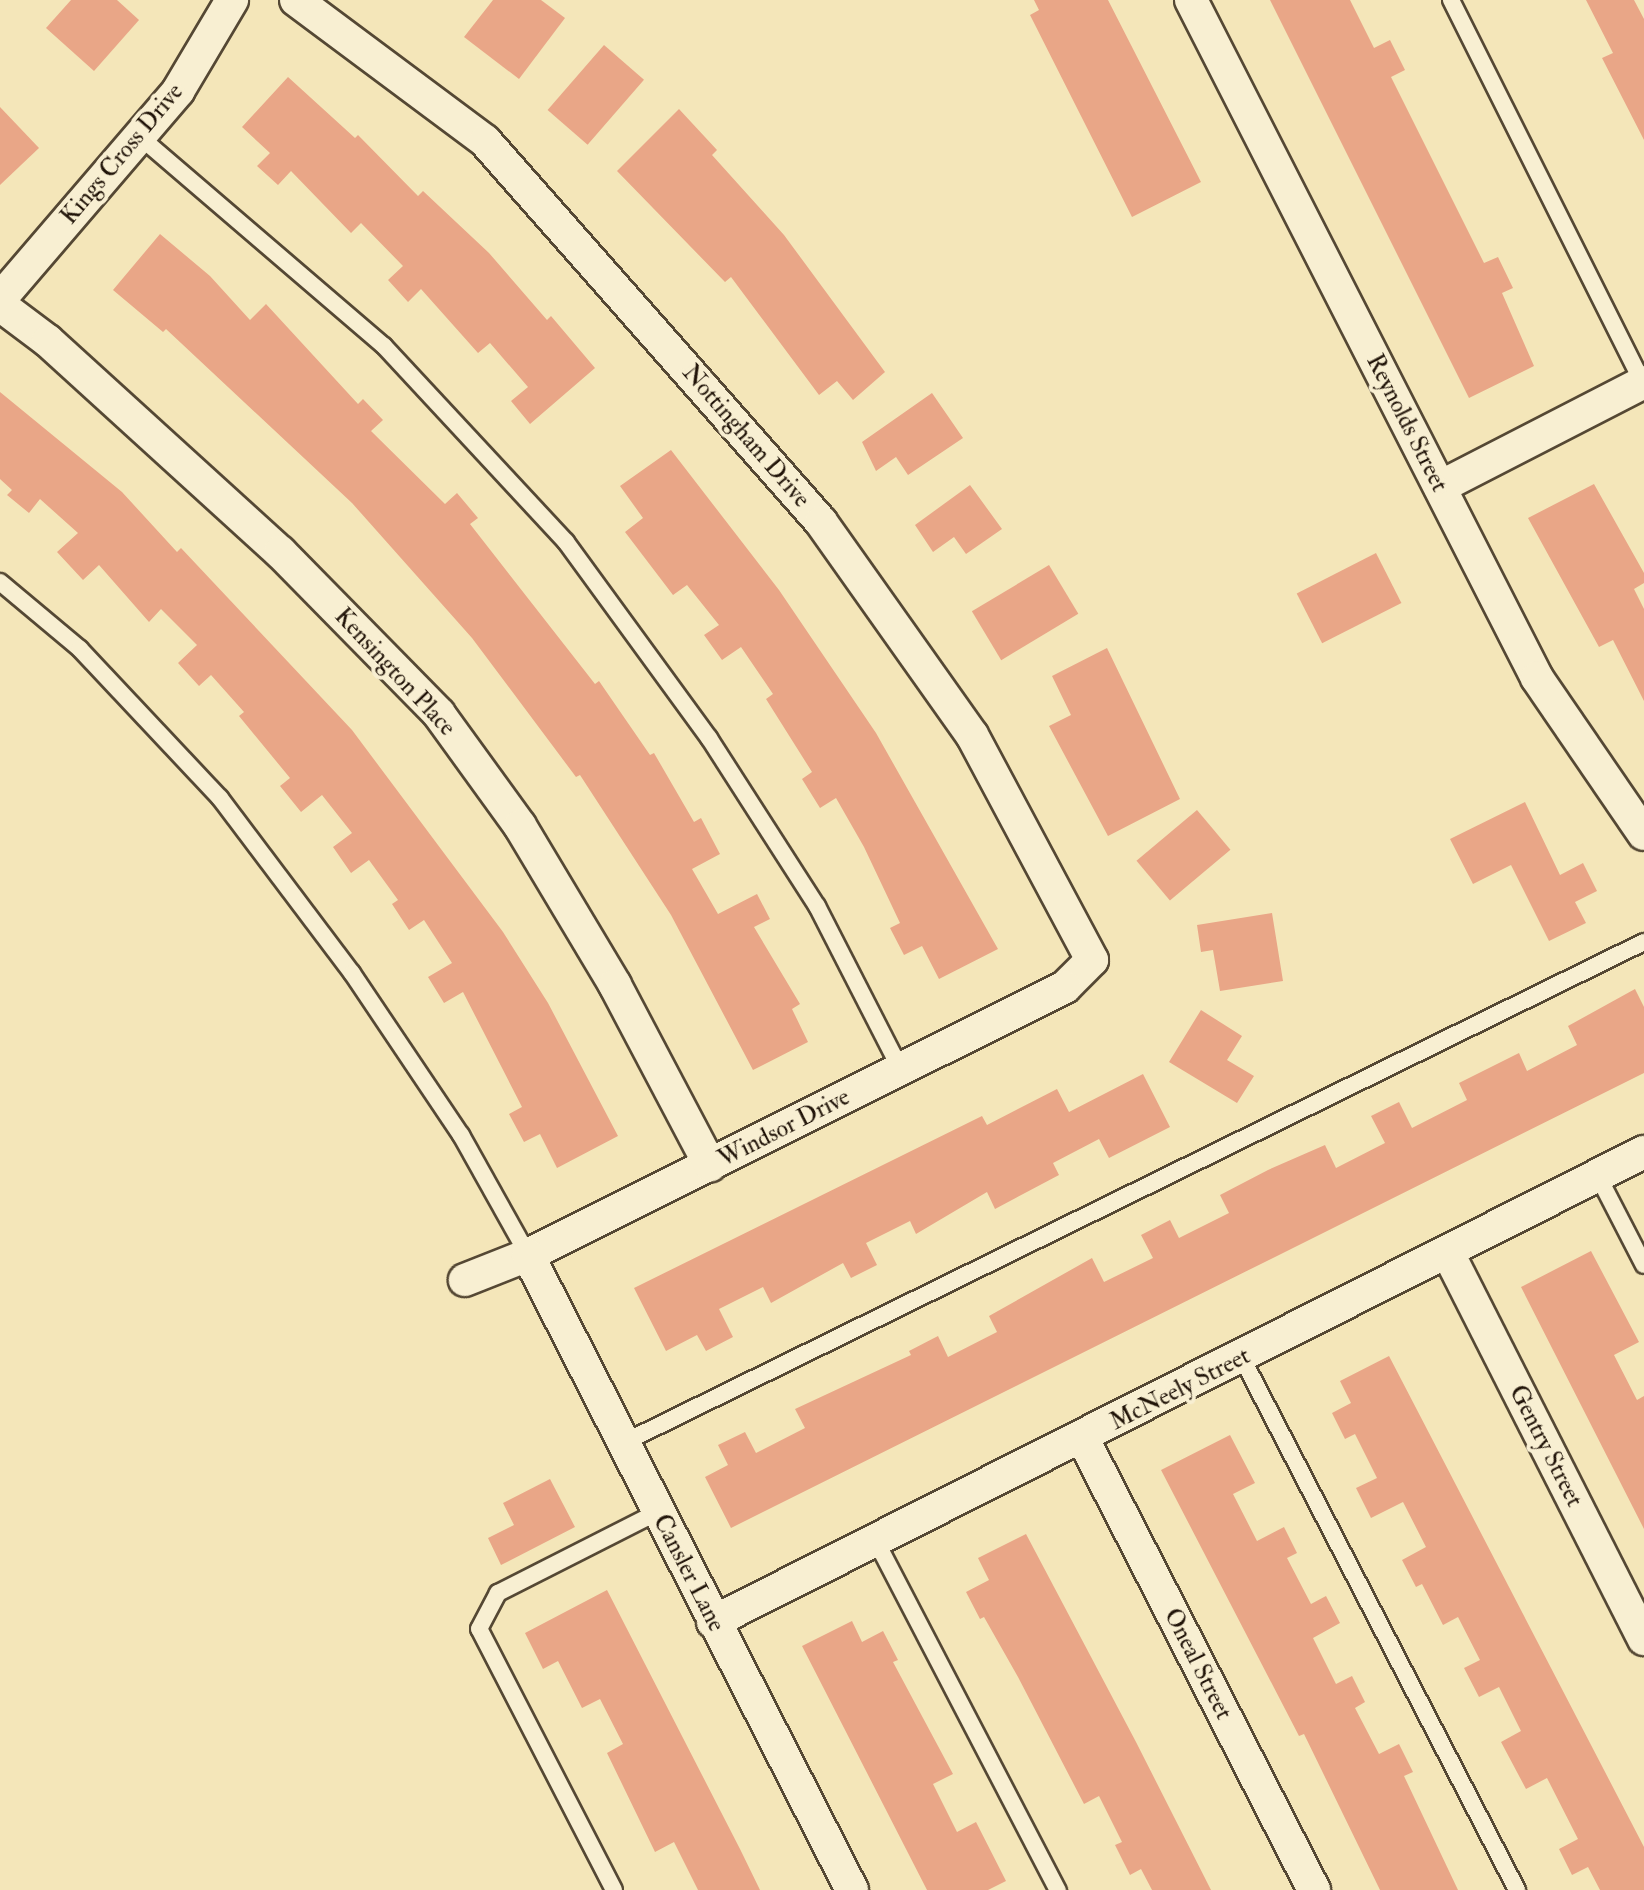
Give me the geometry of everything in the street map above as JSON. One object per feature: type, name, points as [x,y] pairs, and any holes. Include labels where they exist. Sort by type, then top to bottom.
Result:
[{"type":"street","name":"Kings Cross Drive","points":[[0,299],[178,91],[232,0]]},
{"type":"street","name":"Nottingham Drive","points":[[296,0],[485,141],[821,522],[972,735],[1092,960]]},
{"type":"street","name":"Reynolds Street","points":[[1191,0],[1537,678],[1644,834]]},
{"type":"street","name":"Kensington Place","points":[[0,305],[48,341],[280,552],[439,714],[528,839],[615,985],[710,1165]]},
{"type":"street","points":[[1440,487],[1643,383]]},
{"type":"street","name":"Windsor Drive","points":[[465,1280],[528,1255],[1065,987],[1092,960]]},
{"type":"street","name":"McNeely Street","points":[[713,1622],[1083,1439],[1644,1152]]},
{"type":"street","name":"Gentry Street","points":[[1448,1253],[1644,1639]]},
{"type":"street","name":"Cansler Lane","points":[[528,1255],[852,1890]]},
{"type":"street","name":"Oneal Street","points":[[1083,1439],[1314,1890]]},
{"type":"lane","points":[[1451,0],[1643,383]]},
{"type":"lane","points":[[139,136],[384,346],[566,542],[709,738],[809,893],[901,1070]]},
{"type":"lane","points":[[0,582],[80,649],[220,798],[352,973],[461,1135],[528,1255]]},
{"type":"lane","points":[[623,1443],[1644,942]]},
{"type":"lane","points":[[1598,1176],[1644,1265]]},
{"type":"lane","points":[[1242,1358],[1517,1890]]},
{"type":"lane","points":[[614,1890],[479,1629],[498,1593],[658,1512]]},
{"type":"lane","points":[[876,1541],[1058,1890]]},
{"type":"building","points":[[71,0],[117,0],[139,20],[94,71],[46,28]]},
{"type":"building","points":[[493,0],[541,0],[565,18],[519,79],[464,37]]},
{"type":"building","points":[[1034,0],[1108,0],[1201,182],[1132,217],[1030,15],[1039,10]]},
{"type":"building","points":[[1270,0],[1350,0],[1374,48],[1390,40],[1405,70],[1391,77],[1484,263],[1498,257],[1513,288],[1502,293],[1534,366],[1469,398]]},
{"type":"building","points":[[1586,0],[1634,0],[1644,19],[1644,140],[1602,58],[1613,53]]},
{"type":"building","points":[[604,45],[644,80],[588,145],[548,110]]},
{"type":"building","points":[[288,77],[355,138],[358,135],[418,196],[423,191],[489,253],[547,320],[551,316],[595,368],[530,424],[511,401],[528,387],[490,343],[478,353],[421,289],[408,302],[388,280],[403,266],[361,223],[351,233],[291,171],[278,185],[257,166],[270,153],[242,127]]},
{"type":"building","points":[[0,107],[39,148],[0,185]]},
{"type":"building","points":[[679,109],[717,150],[712,155],[784,235],[885,372],[853,400],[837,381],[819,395],[731,277],[725,282],[617,171]]},
{"type":"building","points":[[160,234],[210,276],[250,320],[266,304],[358,404],[363,399],[383,420],[371,431],[445,504],[457,493],[478,518],[470,524],[595,684],[599,681],[650,755],[654,753],[694,822],[701,818],[720,854],[692,869],[718,914],[757,894],[770,919],[754,927],[800,1004],[792,1009],[808,1042],[753,1070],[671,915],[580,775],[576,777],[472,638],[352,503],[166,329],[163,332],[113,290]]},
{"type":"building","points":[[0,392],[122,492],[177,552],[181,548],[352,730],[503,932],[548,1003],[618,1136],[557,1168],[540,1134],[524,1142],[509,1114],[522,1107],[463,992],[444,1003],[428,977],[452,963],[424,920],[409,930],[392,904],[398,900],[369,860],[351,873],[333,847],[352,833],[322,795],[301,812],[280,786],[290,778],[239,716],[244,712],[211,675],[199,686],[178,663],[197,645],[161,609],[149,622],[99,565],[83,580],[57,552],[78,533],[40,499],[29,513],[7,495],[12,490],[0,479]]},
{"type":"building","points":[[932,393],[963,438],[908,475],[896,457],[876,471],[862,442]]},
{"type":"building","points":[[671,450],[779,590],[876,733],[998,949],[939,979],[922,946],[904,955],[890,928],[900,923],[864,847],[836,798],[820,808],[802,779],[812,772],[766,699],[773,694],[741,647],[722,660],[704,635],[719,625],[687,585],[673,595],[625,532],[643,518],[620,486]]},
{"type":"building","points":[[1594,484],[1644,573],[1644,583],[1634,589],[1644,609],[1644,701],[1613,640],[1599,647],[1528,518]]},
{"type":"building","points":[[970,485],[1002,529],[966,554],[954,537],[933,552],[915,525]]},
{"type":"building","points":[[1376,553],[1401,603],[1322,643],[1297,593]]},
{"type":"building","points":[[1049,565],[1078,614],[1001,660],[972,611]]},
{"type":"building","points":[[1107,648],[1180,799],[1108,836],[1049,726],[1071,715],[1052,676]]},
{"type":"building","points":[[1525,802],[1560,875],[1583,863],[1597,891],[1575,902],[1586,923],[1549,941],[1511,865],[1473,884],[1450,839]]},
{"type":"building","points":[[1197,810],[1230,850],[1170,901],[1136,861]]},
{"type":"building","points":[[1272,913],[1283,981],[1220,991],[1213,950],[1201,952],[1197,925]]},
{"type":"building","points":[[1635,989],[1644,1007],[1644,1073],[731,1528],[705,1477],[728,1465],[718,1445],[745,1432],[756,1453],[805,1428],[795,1409],[911,1355],[909,1351],[938,1336],[948,1357],[997,1332],[989,1316],[1092,1258],[1104,1282],[1153,1258],[1141,1235],[1170,1220],[1179,1238],[1229,1213],[1220,1195],[1268,1170],[1325,1145],[1336,1168],[1385,1143],[1371,1116],[1399,1102],[1412,1128],[1467,1100],[1459,1083],[1519,1053],[1527,1071],[1577,1045],[1568,1026]]},
{"type":"building","points":[[1201,1010],[1242,1036],[1227,1060],[1254,1076],[1237,1103],[1169,1062]]},
{"type":"building","points":[[1143,1074],[1170,1127],[1109,1158],[1099,1139],[1053,1163],[1059,1175],[995,1209],[987,1192],[916,1234],[910,1221],[866,1243],[877,1265],[851,1278],[843,1263],[771,1303],[763,1287],[719,1309],[733,1337],[706,1351],[697,1335],[666,1351],[634,1288],[982,1116],[987,1125],[1057,1089],[1069,1112]]},
{"type":"building","points":[[1591,1251],[1639,1342],[1614,1355],[1637,1400],[1644,1396],[1644,1529],[1521,1287]]},
{"type":"building","points":[[1389,1356],[1644,1847],[1644,1890],[1600,1890],[1588,1867],[1572,1875],[1559,1849],[1578,1839],[1547,1778],[1526,1789],[1501,1742],[1521,1731],[1499,1687],[1479,1697],[1464,1668],[1480,1660],[1458,1617],[1443,1625],[1422,1584],[1416,1587],[1402,1560],[1426,1547],[1403,1502],[1371,1518],[1356,1488],[1377,1478],[1355,1434],[1345,1439],[1332,1413],[1351,1403],[1340,1381]]},
{"type":"building","points":[[1230,1435],[1255,1483],[1233,1494],[1257,1541],[1284,1527],[1297,1553],[1287,1558],[1311,1604],[1326,1596],[1340,1623],[1313,1638],[1336,1684],[1352,1676],[1365,1702],[1355,1708],[1379,1754],[1399,1744],[1413,1772],[1404,1776],[1458,1890],[1380,1890],[1304,1734],[1299,1736],[1161,1470]]},
{"type":"building","points":[[550,1479],[575,1527],[501,1565],[488,1538],[514,1525],[503,1503]]},
{"type":"building","points":[[1026,1534],[1211,1890],[1152,1890],[1141,1869],[1130,1875],[1115,1845],[1122,1842],[1099,1796],[1084,1804],[1018,1677],[984,1617],[980,1619],[966,1592],[989,1580],[978,1558]]},
{"type":"building","points":[[607,1590],[760,1890],[698,1890],[674,1842],[655,1852],[607,1753],[623,1744],[600,1699],[582,1708],[558,1661],[543,1669],[525,1633]]},
{"type":"building","points":[[852,1621],[862,1642],[883,1631],[898,1660],[893,1662],[953,1774],[933,1784],[957,1832],[976,1822],[1006,1881],[988,1890],[927,1890],[802,1646]]}]
